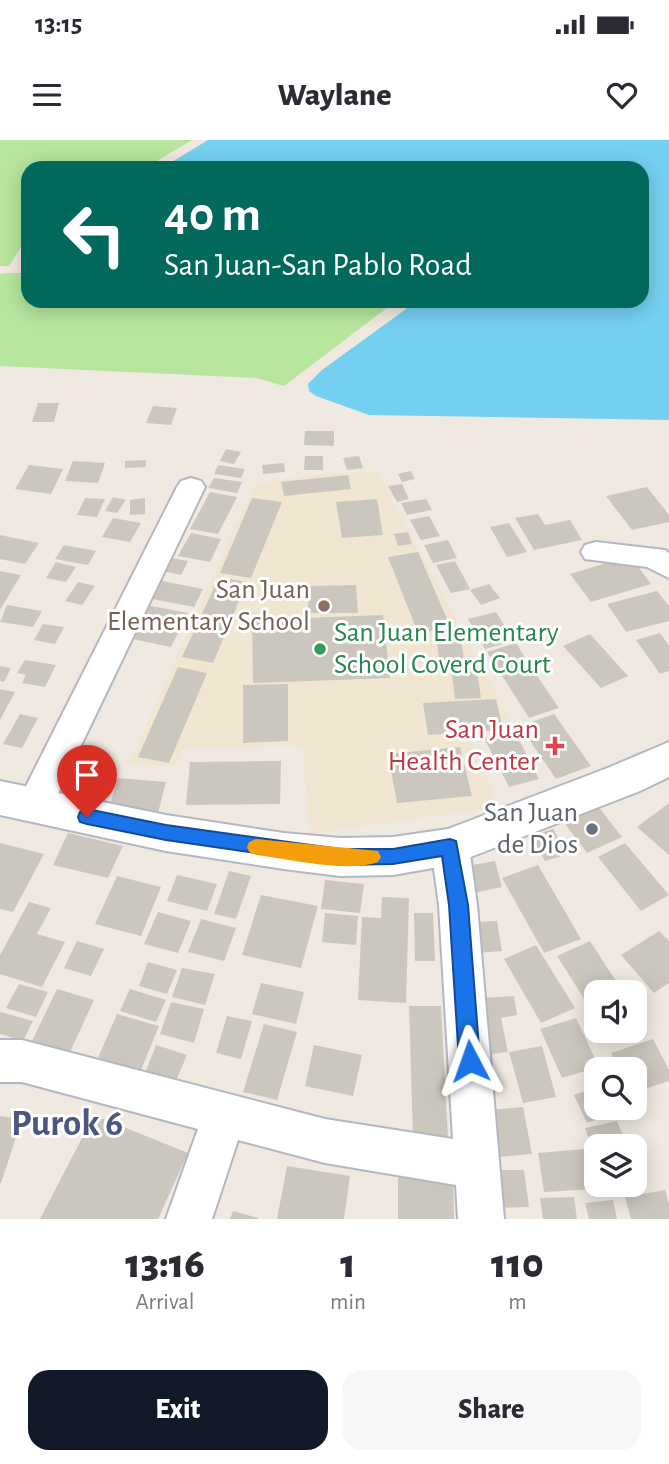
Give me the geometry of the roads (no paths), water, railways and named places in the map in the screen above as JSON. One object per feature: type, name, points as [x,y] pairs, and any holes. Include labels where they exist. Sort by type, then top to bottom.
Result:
[{"type":"street","points":[[191,487],[17,802],[166,833],[340,857],[393,856],[450,847],[625,779],[669,758]]},
{"type":"street","points":[[596,552],[654,557],[669,567]]},
{"type":"street","points":[[450,847],[458,905],[481,1219]]},
{"type":"street","points":[[0,1061],[22,1061],[325,1141],[477,1166]]},
{"type":"street","points":[[189,1219],[225,1114]]},
{"type":"water","points":[[208,140],[669,140],[669,420],[369,415],[316,396],[309,391],[308,384],[322,370],[407,308],[649,308],[649,161],[174,161]]},
{"type":"place","name":"San Juan Elementary School","points":[[324,606]]},
{"type":"place","name":"San Juan Elementary School Coverd Court","points":[[320,649]]},
{"type":"place","name":"San Juan Health Center","points":[[555,746]]},
{"type":"place","name":"San Juan de Dios","points":[[592,829]]},
{"type":"district","name":"Purok 6","points":[[67,1123]]}]
